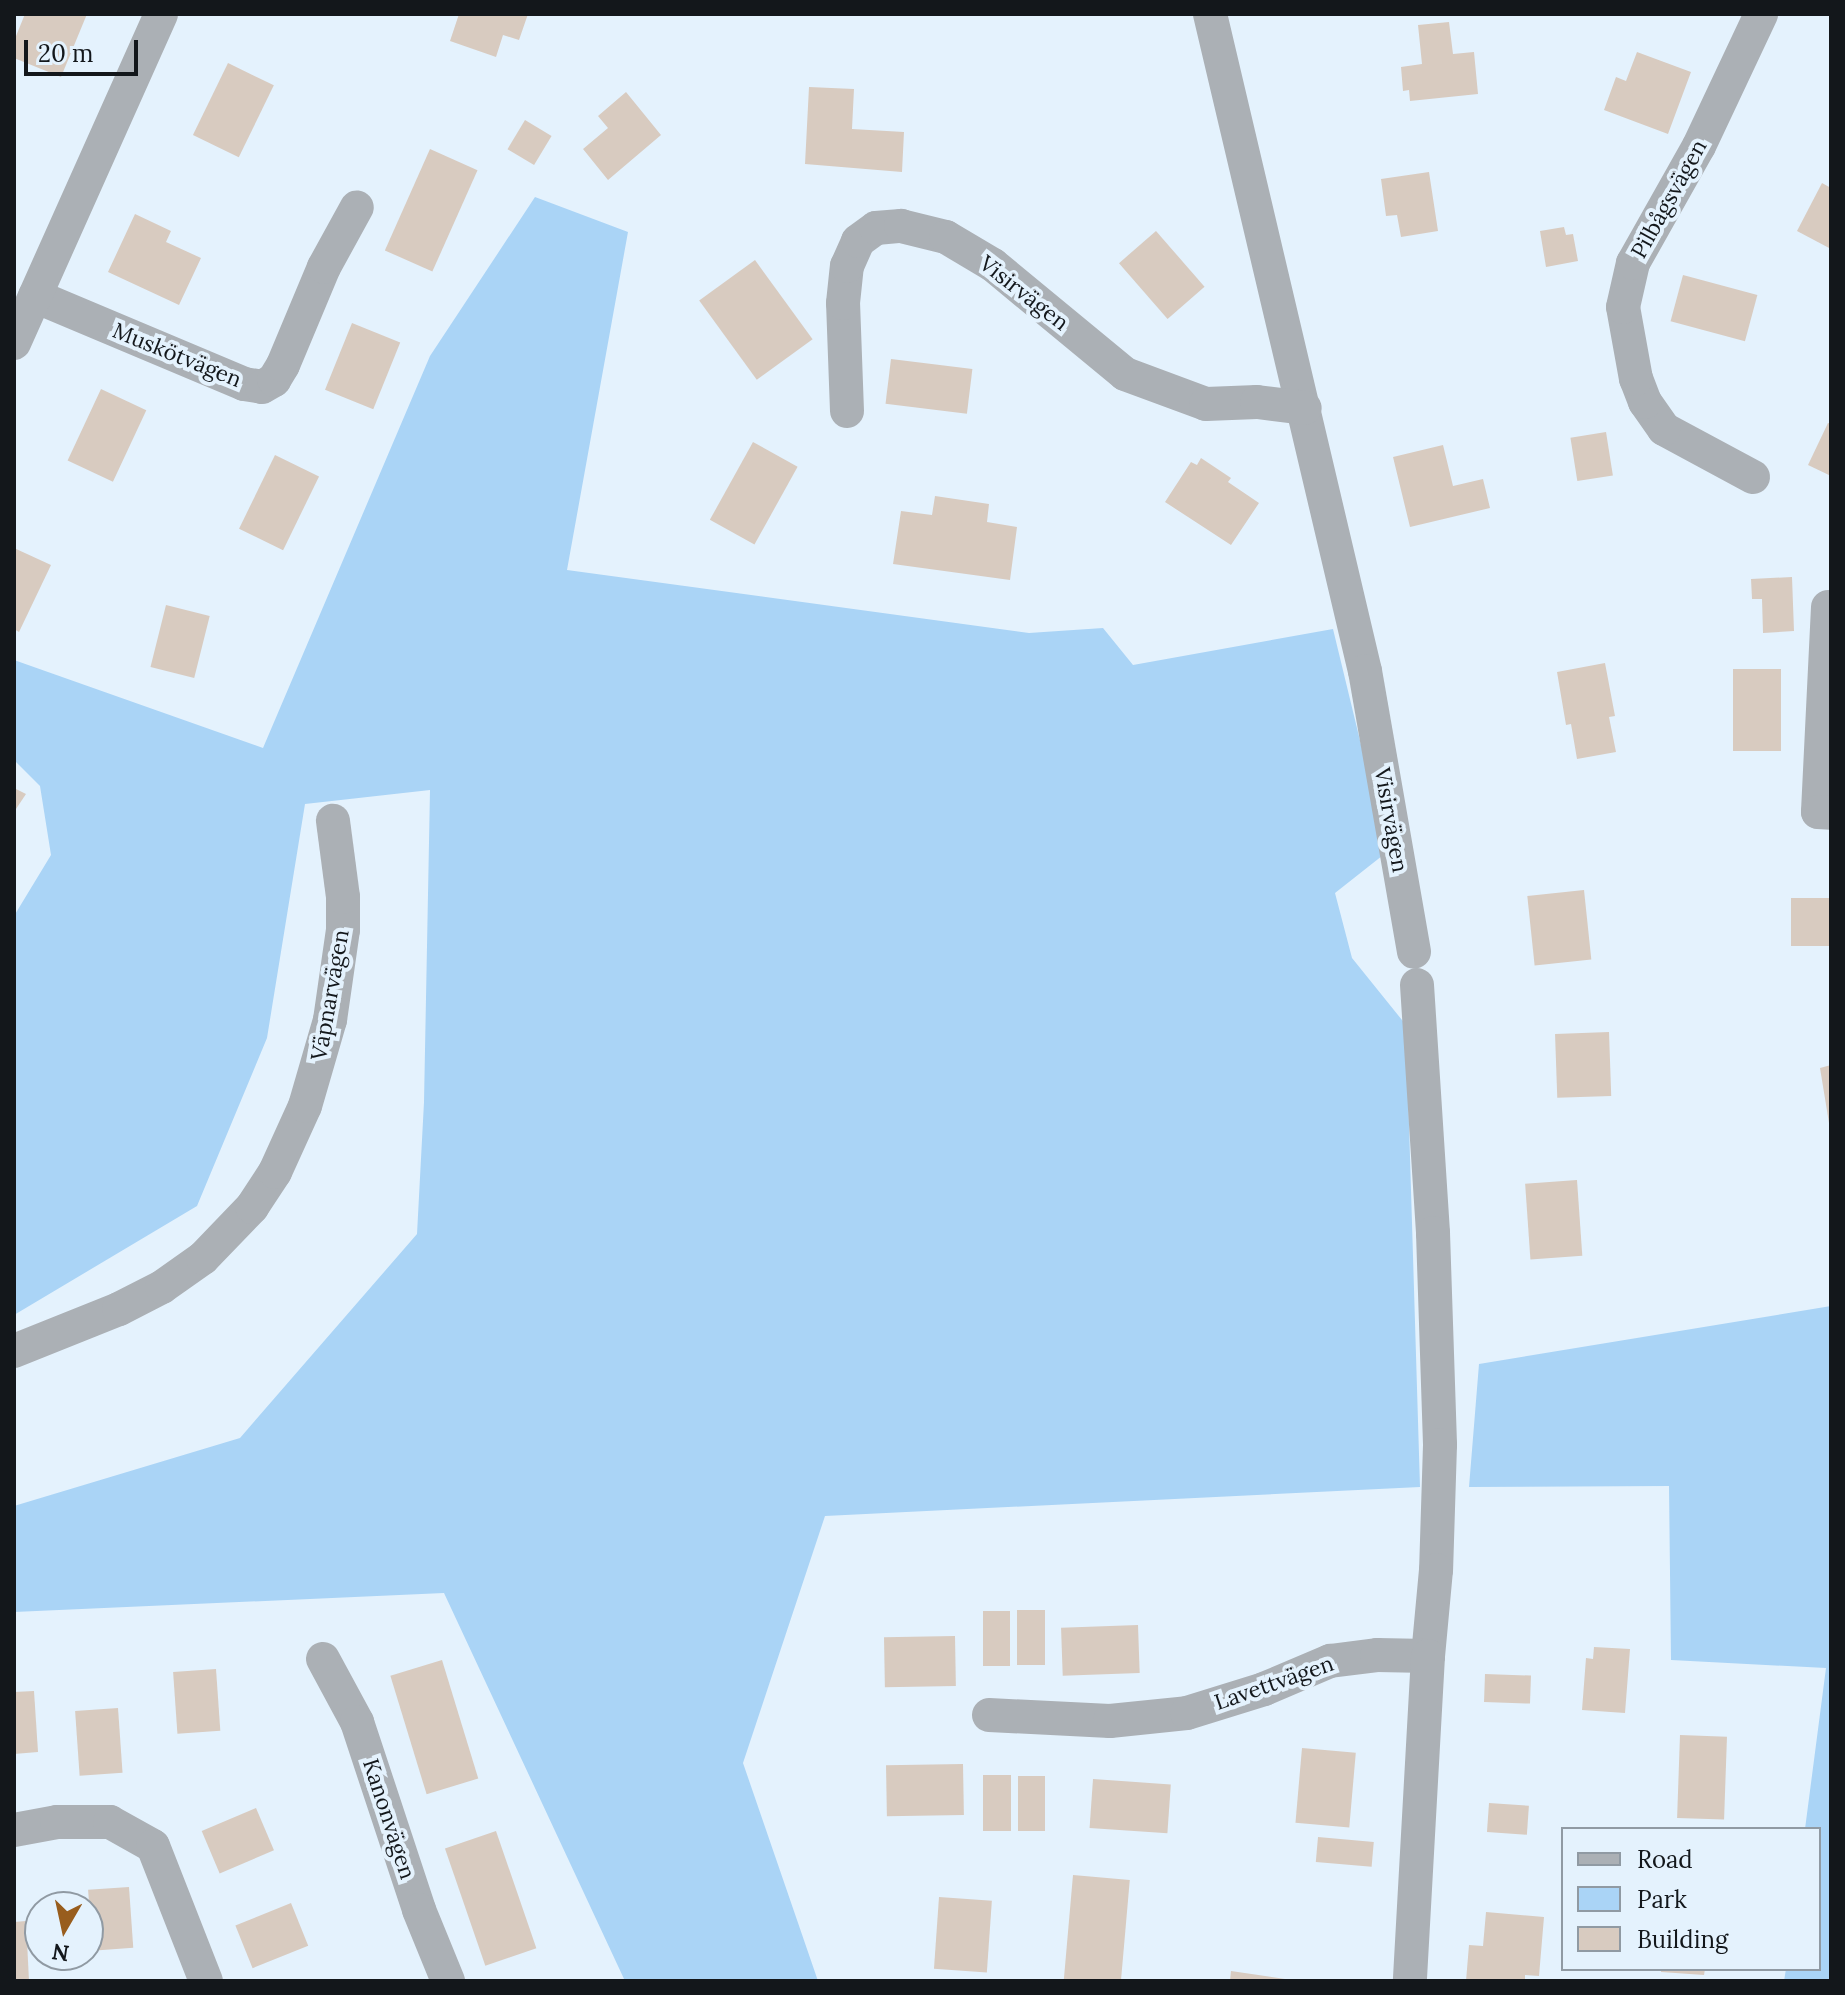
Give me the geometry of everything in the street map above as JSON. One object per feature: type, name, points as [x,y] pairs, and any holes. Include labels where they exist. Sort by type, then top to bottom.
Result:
[{"type":"street","points":[[14,343],[161,14]]},
{"type":"street","name":"Visirvägen","points":[[1210,14],[1365,671],[1415,969],[1433,1233],[1440,1445],[1436,1570],[1428,1656]]},
{"type":"street","name":"Pilbågsvägen","points":[[1753,477],[1664,429],[1653,415],[1629,355],[1623,307],[1633,263],[1699,146],[1761,14]]},
{"type":"street","name":"Muskötvägen","points":[[35,296],[244,384],[262,387],[274,380],[283,365],[324,267],[357,207]]},
{"type":"street","name":"Visirvägen","points":[[847,411],[843,303],[847,266],[858,241],[876,228],[901,226],[946,237],[993,265],[1125,374],[1206,404],[1257,402],[1305,408]]},
{"type":"street","points":[[1828,607],[1818,812],[1831,813]]},
{"type":"street","name":"Väpnarvägen","points":[[14,1351],[119,1309],[193,1266],[252,1207],[275,1172],[305,1106],[330,1020],[343,930],[343,897],[333,821]]},
{"type":"street","name":"Lavettvägen","points":[[989,1715],[1110,1721],[1187,1713],[1264,1689],[1330,1661],[1377,1655],[1428,1656]]},
{"type":"street","points":[[1410,1981],[1428,1656]]},
{"type":"street","name":"Kanonvägen","points":[[323,1659],[357,1722],[419,1910],[448,1981]]},
{"type":"street","points":[[14,1830],[57,1822],[110,1822],[153,1846],[206,1981]]},
{"type":"green space","points":[[535,197],[628,232],[567,570],[1029,633],[1103,628],[1133,665],[1333,629],[1387,852],[1335,893],[1352,958],[1406,1025],[1420,1487],[825,1516],[743,1763],[818,1981],[625,1981],[444,1593],[14,1612],[14,1506],[240,1438],[417,1234],[424,1102],[430,790],[305,804],[267,1038],[197,1206],[14,1315],[14,916],[51,855],[40,786],[14,760],[14,660],[263,748],[430,356]]},
{"type":"green space","points":[[1831,1306],[1831,1981],[1784,1981],[1786,1971],[1821,1971],[1821,1827],[1805,1827],[1826,1668],[1671,1660],[1669,1486],[1469,1487],[1479,1364]]},
{"type":"building","points":[[25,14],[87,14],[61,77],[14,58],[14,41]]},
{"type":"building","points":[[459,14],[528,14],[519,40],[503,35],[496,57],[450,41]]},
{"type":"building","points":[[1449,22],[1453,54],[1474,52],[1478,94],[1410,101],[1409,90],[1403,91],[1401,67],[1422,64],[1418,25]]},
{"type":"building","points":[[1637,52],[1691,72],[1668,134],[1604,110],[1616,77],[1626,81]]},
{"type":"building","points":[[228,63],[274,85],[239,157],[193,135]]},
{"type":"building","points":[[809,87],[854,89],[852,129],[904,132],[902,172],[805,164]]},
{"type":"building","points":[[626,92],[661,135],[608,180],[583,149],[608,128],[598,116]]},
{"type":"building","points":[[525,120],[552,136],[534,165],[507,149]]},
{"type":"building","points":[[430,149],[478,170],[432,272],[385,250]]},
{"type":"building","points":[[1429,172],[1438,231],[1401,237],[1397,215],[1386,216],[1381,179]]},
{"type":"building","points":[[1822,183],[1831,188],[1831,249],[1797,231]]},
{"type":"building","points":[[135,214],[171,231],[166,242],[201,258],[179,305],[108,272]]},
{"type":"building","points":[[1564,227],[1566,235],[1573,234],[1578,261],[1546,267],[1540,231]]},
{"type":"building","points":[[1156,231],[1205,287],[1168,319],[1119,263]]},
{"type":"building","points":[[755,260],[813,339],[757,380],[699,301]]},
{"type":"building","points":[[1683,275],[1757,295],[1745,341],[1671,321]]},
{"type":"building","points":[[352,323],[400,342],[373,409],[325,390]]},
{"type":"building","points":[[891,359],[972,369],[967,414],[886,404]]},
{"type":"building","points":[[101,389],[146,410],[113,482],[68,461]]},
{"type":"building","points":[[1828,423],[1831,424],[1831,476],[1808,465]]},
{"type":"building","points":[[1606,432],[1613,475],[1577,481],[1570,438]]},
{"type":"building","points":[[753,442],[798,467],[754,545],[710,520]]},
{"type":"building","points":[[1443,445],[1453,486],[1483,479],[1490,508],[1410,527],[1393,457]]},
{"type":"building","points":[[275,455],[319,476],[283,550],[239,529]]},
{"type":"building","points":[[1201,458],[1231,478],[1228,482],[1259,503],[1231,545],[1165,502],[1191,462],[1197,465]]},
{"type":"building","points":[[935,496],[989,504],[987,522],[1017,527],[1010,580],[893,564],[901,511],[932,515]]},
{"type":"building","points":[[14,548],[51,565],[19,632],[14,629]]},
{"type":"building","points":[[1792,577],[1794,631],[1763,633],[1762,599],[1752,599],[1751,579]]},
{"type":"building","points":[[166,605],[210,616],[194,678],[151,667]]},
{"type":"building","points":[[1605,663],[1615,716],[1609,717],[1616,752],[1577,759],[1571,724],[1566,725],[1557,672]]},
{"type":"building","points":[[1733,669],[1781,669],[1781,751],[1733,751]]},
{"type":"building","points":[[14,788],[26,794],[14,812]]},
{"type":"building","points":[[1584,890],[1591,960],[1535,966],[1527,896]]},
{"type":"building","points":[[1791,898],[1831,898],[1831,946],[1791,946]]},
{"type":"building","points":[[1609,1032],[1611,1096],[1557,1098],[1555,1034]]},
{"type":"building","points":[[1831,1065],[1831,1122],[1829,1123],[1820,1068]]},
{"type":"building","points":[[1577,1180],[1582,1256],[1530,1259],[1525,1184]]},
{"type":"building","points":[[1017,1610],[1045,1610],[1045,1665],[1017,1665]]},
{"type":"building","points":[[983,1611],[1010,1611],[1010,1666],[983,1666]]},
{"type":"building","points":[[1138,1625],[1140,1673],[1063,1676],[1061,1628]]},
{"type":"building","points":[[955,1636],[956,1686],[885,1687],[884,1637]]},
{"type":"building","points":[[1594,1647],[1630,1649],[1625,1713],[1582,1710],[1586,1658],[1593,1659]]},
{"type":"building","points":[[442,1660],[478,1779],[427,1794],[390,1676]]},
{"type":"building","points":[[216,1669],[220,1731],[177,1734],[173,1672]]},
{"type":"building","points":[[1485,1674],[1531,1676],[1530,1704],[1484,1702]]},
{"type":"building","points":[[34,1691],[38,1752],[14,1754],[14,1692]]},
{"type":"building","points":[[118,1708],[123,1773],[80,1776],[75,1711]]},
{"type":"building","points":[[1680,1735],[1727,1737],[1724,1820],[1677,1818]]},
{"type":"building","points":[[1302,1748],[1356,1753],[1349,1827],[1295,1823]]},
{"type":"building","points":[[963,1764],[964,1815],[887,1816],[886,1765]]},
{"type":"building","points":[[983,1775],[1011,1775],[1011,1831],[983,1831]]},
{"type":"building","points":[[1018,1776],[1045,1776],[1045,1831],[1018,1831]]},
{"type":"building","points":[[1093,1779],[1171,1784],[1167,1833],[1090,1828]]},
{"type":"building","points":[[1489,1803],[1529,1806],[1527,1835],[1487,1832]]},
{"type":"building","points":[[256,1808],[274,1850],[220,1873],[202,1831]]},
{"type":"building","points":[[496,1831],[536,1948],[485,1966],[445,1849]]},
{"type":"building","points":[[1318,1837],[1374,1842],[1372,1867],[1316,1862]]},
{"type":"building","points":[[1073,1875],[1130,1880],[1121,1981],[1064,1981]]},
{"type":"building","points":[[129,1887],[133,1948],[104,1950],[104,1891],[88,1891]]},
{"type":"building","points":[[939,1897],[992,1901],[987,1973],[934,1969]]},
{"type":"building","points":[[291,1903],[308,1946],[253,1968],[235,1925]]},
{"type":"building","points":[[1486,1912],[1544,1917],[1539,1976],[1525,1975],[1525,1981],[1466,1981],[1469,1945],[1483,1946]]},
{"type":"building","points":[[24,1921],[24,1971],[28,1971],[29,1981],[14,1981],[14,1922]]},
{"type":"building","points":[[1231,1971],[1285,1979],[1285,1981],[1230,1981]]},
{"type":"building","points":[[1661,1971],[1705,1971],[1704,1975]]}]
